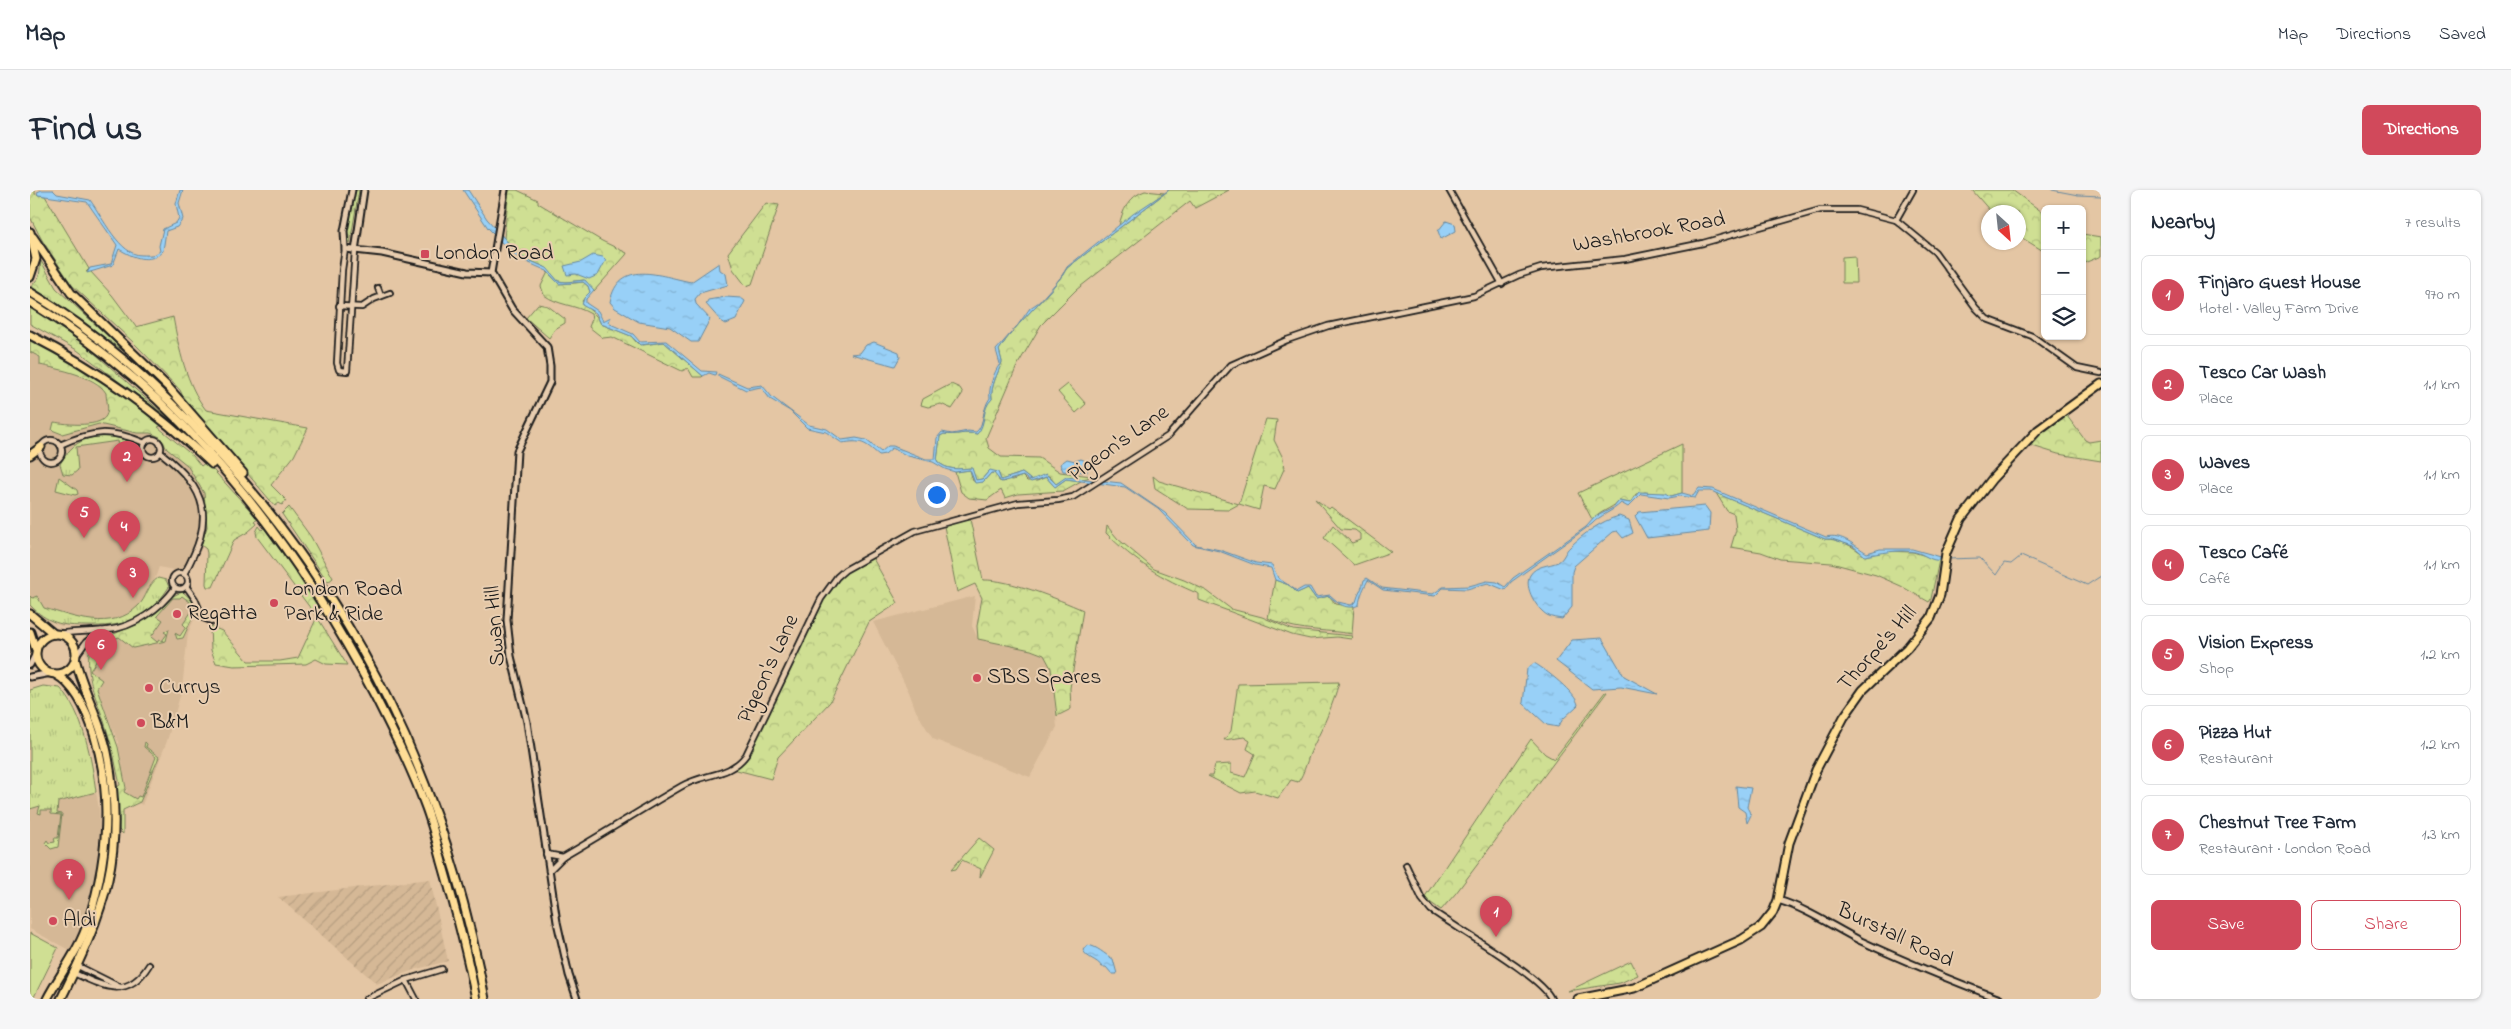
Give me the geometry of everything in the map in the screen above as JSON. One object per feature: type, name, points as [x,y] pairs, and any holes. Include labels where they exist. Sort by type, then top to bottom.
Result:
[{"type":"main road","points":[[30,277],[36,259],[31,235]]},
{"type":"main road","points":[[31,235],[61,283],[170,388],[243,472],[254,492]]},
{"type":"main road","points":[[30,292],[117,354],[181,411],[254,492],[319,578],[357,638],[408,741],[435,807],[479,967],[485,999]]},
{"type":"main road","points":[[30,302],[104,354],[173,416],[226,474],[281,542],[348,643],[402,749],[426,806],[467,956],[476,999]]},
{"type":"main road","points":[[30,335],[105,376],[183,437],[212,465],[226,474]]},
{"type":"main road","name":"Thorpe's Hill","points":[[1578,999],[1634,988],[1741,940],[1761,927],[1773,912],[1778,900],[1789,843],[1828,745],[1862,690],[1907,648],[1931,618],[1939,600],[1946,553],[1961,519],[2010,458],[2038,430],[2101,384]]},
{"type":"main road","points":[[30,455],[41,447]]},
{"type":"main road","points":[[30,614],[56,634],[72,642],[80,680],[107,751],[114,812],[115,839],[111,872],[99,914],[61,999]]},
{"type":"main road","points":[[30,632],[41,668],[68,683],[89,720],[99,752],[106,813],[100,875],[88,922],[74,952],[47,999]]},
{"type":"main road","points":[[36,652],[44,638],[56,634]]},
{"type":"main road","points":[[53,674],[66,672],[76,657]]},
{"type":"main road","points":[[52,999],[60,983],[74,969],[74,952]]},
{"type":"street","points":[[352,190],[344,231],[345,249],[339,306],[337,366],[340,370],[347,371],[355,251],[364,190]]},
{"type":"street","points":[[345,249],[382,253],[467,272],[491,273],[505,190]]},
{"type":"street","points":[[1449,190],[1502,284]]},
{"type":"street","points":[[1896,220],[1913,190]]},
{"type":"street","name":"Washbrook Road","points":[[1502,284],[1540,268],[1625,259],[1703,244],[1820,210],[1857,210],[1896,220],[1934,252],[1976,308],[1987,319],[2032,336],[2077,368],[2101,373]]},
{"type":"street","name":"Swan Hill","points":[[491,273],[512,308],[547,347],[550,366],[550,382],[517,451],[507,620],[511,656],[527,722],[546,854],[561,940],[577,999]]},
{"type":"street","name":"Pigeon's Lane","points":[[549,871],[563,857],[683,786],[727,772],[738,764],[746,755],[816,608],[832,584],[845,570],[915,531],[1018,503],[1073,497],[1168,436],[1226,369],[1255,353],[1328,326],[1474,296],[1502,284]]},
{"type":"street","points":[[378,288],[381,296]]},
{"type":"street","points":[[339,306],[365,307],[381,296],[390,293]]},
{"type":"street","points":[[60,445],[80,436],[100,432],[123,435],[145,443]]},
{"type":"street","points":[[51,440],[60,445],[62,452],[59,458],[50,461],[42,456],[41,447],[45,441],[51,440]]},
{"type":"street","points":[[145,443],[155,440],[160,445],[160,452]]},
{"type":"street","points":[[145,443],[144,449],[148,455],[154,457],[160,452]]},
{"type":"street","points":[[160,452],[181,468],[192,481],[202,506],[203,524],[200,538],[184,574]]},
{"type":"street","points":[[177,573],[184,574],[188,578],[186,586],[181,589],[175,588],[172,583],[173,577],[177,573]]},
{"type":"street","points":[[186,586],[195,599],[202,618],[214,622]]},
{"type":"street","points":[[56,634],[120,628],[142,618],[175,588]]},
{"type":"street","points":[[76,657],[86,642],[102,631]]},
{"type":"street","points":[[30,665],[36,652]]},
{"type":"street","points":[[30,677],[53,674]]},
{"type":"street","points":[[546,854],[563,857]]},
{"type":"street","points":[[1406,865],[1422,899],[1431,910],[1511,963],[1545,990],[1551,999]]},
{"type":"street","name":"Burstall Road","points":[[1778,900],[1793,904],[1860,940],[1933,973],[2000,999]]},
{"type":"street","points":[[74,969],[115,989],[124,988],[136,983],[149,965]]},
{"type":"street","points":[[74,969],[124,988]]},
{"type":"street","points":[[366,999],[406,980],[442,969]]},
{"type":"street","points":[[406,980],[416,999]]},
{"type":"shaded area","points":[[30,349],[57,360],[134,408],[192,470],[205,489],[216,522],[188,573],[159,567],[146,603],[129,618],[113,626],[61,626],[47,620],[38,613],[33,617],[30,614]]},
{"type":"shaded area","points":[[182,593],[192,601],[196,615],[188,633],[182,689],[167,741],[142,805],[125,794],[127,790],[118,742],[97,688],[101,680],[90,671],[109,641],[144,621]]},
{"type":"shaded area","name":"SBS Spares","points":[[975,596],[972,626],[978,639],[1031,650],[1044,655],[1051,668],[1057,727],[1030,777],[933,739],[916,711],[909,692],[873,622]]},
{"type":"shaded area","points":[[96,792],[101,844],[88,914],[69,950],[30,929],[30,809]]},
{"type":"shaded area","points":[[430,879],[448,961],[413,970],[377,984],[278,897]]},
{"type":"green space","points":[[30,190],[35,190],[35,194],[45,196],[89,269],[86,272],[90,271],[112,295],[136,327],[173,317],[188,378],[206,410],[308,428],[294,456],[271,485],[286,500],[282,505],[279,503],[275,506],[184,399],[180,390],[134,343],[72,285],[42,240],[30,217]]},
{"type":"green space","points":[[355,190],[359,190],[350,244],[346,234]]},
{"type":"green space","points":[[509,190],[517,190],[538,200],[538,203],[602,241],[627,253],[626,255],[594,291],[584,280],[558,281],[545,267],[519,256],[504,238]]},
{"type":"green space","points":[[1169,190],[1229,190],[1195,208],[1190,201],[1076,290],[1041,325],[1017,366],[986,438],[989,448],[1001,457],[1039,458],[1060,472],[1091,476],[1083,479],[1061,481],[1056,484],[1049,476],[1031,480],[1022,473],[1001,480],[999,474],[989,471],[982,479],[976,480],[971,468],[949,468],[937,461],[940,436],[944,434],[977,434],[986,407],[992,399],[993,385],[1002,362],[999,350],[1015,328],[1051,290],[1067,268]]},
{"type":"green space","points":[[1972,190],[2012,190],[2041,211],[2041,250],[2026,240],[2026,205],[1985,205]]},
{"type":"green space","points":[[1145,191],[1164,193],[1119,226],[1127,205],[1135,196]]},
{"type":"green space","points":[[766,203],[779,205],[752,284],[746,286],[733,269],[728,253]]},
{"type":"green space","points":[[2086,235],[2101,237],[2101,256],[2086,262]]},
{"type":"green space","points":[[1855,256],[1856,283],[1842,283],[1842,257]]},
{"type":"green space","points":[[41,261],[56,288],[126,353],[69,312],[30,288],[39,277]]},
{"type":"green space","points":[[548,272],[559,282],[583,282],[588,286],[590,292],[582,301],[601,324],[631,336],[637,343],[643,345],[664,342],[703,376],[693,377],[688,368],[682,371],[612,337],[603,338],[589,327],[592,319],[591,314],[544,295],[541,286]]},
{"type":"green space","points":[[538,304],[548,306],[565,319],[565,323],[555,329],[549,338],[526,318]]},
{"type":"green space","points":[[30,308],[83,343],[170,420],[77,350],[30,324]]},
{"type":"green space","points":[[30,339],[109,385],[163,425],[158,427],[193,456],[201,466],[206,462],[258,519],[255,521],[257,524],[248,532],[234,540],[213,587],[207,587],[206,584],[207,553],[206,549],[201,545],[207,527],[204,493],[187,465],[167,449],[160,437],[150,433],[137,433],[99,424],[62,434],[52,430],[54,422],[84,424],[104,418],[108,411],[106,393],[94,382],[85,378],[40,365],[40,357],[30,352]]},
{"type":"green space","points":[[951,384],[960,388],[963,393],[952,409],[941,404],[928,407],[921,405],[923,399]]},
{"type":"green space","points":[[1068,384],[1086,404],[1076,413],[1058,392]]},
{"type":"green space","points":[[2064,412],[2085,440],[2089,442],[2101,440],[2101,461],[2058,454],[2029,445],[2049,424]]},
{"type":"green space","points":[[1266,419],[1277,420],[1274,440],[1283,458],[1284,469],[1275,489],[1264,486],[1259,510],[1239,504]]},
{"type":"green space","points":[[94,437],[124,439],[139,448],[140,456],[127,467],[125,463],[133,461],[131,451],[120,452],[118,441],[76,447],[78,470],[72,475],[63,474],[60,464],[70,450],[78,443]]},
{"type":"green space","points":[[1682,444],[1682,493],[1671,496],[1645,492],[1636,494],[1630,503],[1619,501],[1598,515],[1593,521],[1578,493]]},
{"type":"green space","points":[[970,470],[973,481],[983,482],[991,473],[997,474],[999,481],[1004,482],[1007,479],[1013,480],[1022,476],[1027,481],[1037,481],[1046,477],[1055,487],[1066,479],[1081,481],[1063,491],[1018,494],[1005,498],[1001,490],[987,500],[969,498],[961,492],[955,472]]},
{"type":"green space","points":[[1153,476],[1159,481],[1239,504],[1228,510],[1188,509],[1155,488]]},
{"type":"green space","points":[[59,477],[77,490],[78,494],[75,495],[56,490]]},
{"type":"green space","points":[[1716,493],[1825,539],[1836,540],[1846,544],[1865,556],[1881,551],[1913,552],[1939,560],[1931,599],[1929,602],[1901,586],[1876,575],[1831,563],[1780,559],[1761,552],[1731,547],[1736,530],[1734,514],[1727,511]]},
{"type":"green space","points":[[1315,499],[1329,509],[1331,507],[1391,552],[1354,565],[1324,538],[1333,525],[1352,543],[1360,540],[1360,534],[1355,530],[1341,529]]},
{"type":"green space","points":[[289,507],[311,537],[333,578],[328,582],[282,514]]},
{"type":"green space","points":[[970,519],[983,580],[1019,586],[1083,610],[1070,688],[1071,709],[1057,716],[1051,668],[1044,655],[1031,650],[978,639],[977,626],[982,598],[975,584],[957,592],[944,526]]},
{"type":"green space","points":[[259,526],[262,530],[264,528],[324,613],[317,617],[257,537],[256,532]]},
{"type":"green space","points":[[1107,526],[1118,539],[1154,569],[1207,591],[1231,609],[1262,617],[1293,630],[1352,636],[1351,639],[1337,637],[1310,639],[1292,635],[1199,600],[1199,594],[1173,582],[1127,553],[1106,533]]},
{"type":"green space","points":[[871,555],[898,603],[869,622],[830,702],[778,757],[771,779],[733,769],[742,760],[816,607],[837,577]]},
{"type":"green space","points":[[158,578],[166,580],[169,587],[161,598],[143,615],[123,623],[99,626],[62,624],[49,620],[30,605],[30,596],[32,598],[37,596],[44,608],[68,615],[92,620],[117,619],[128,614],[138,606],[154,581]]},
{"type":"green space","points":[[1275,580],[1289,585],[1297,593],[1308,588],[1316,599],[1329,596],[1336,604],[1354,607],[1352,634],[1299,628],[1278,623],[1268,618]]},
{"type":"green space","points":[[183,592],[192,600],[196,610],[183,638],[177,639],[175,633],[180,636],[186,627],[183,624],[194,608],[182,596],[180,598],[173,598],[157,616],[163,620],[151,637],[157,642],[159,639],[162,641],[167,634],[164,632],[169,629],[166,641],[133,648],[119,637],[109,641],[90,671],[102,680],[97,688],[118,747],[126,788],[124,792],[136,799],[138,796],[141,797],[156,757],[144,747],[145,742],[147,744],[146,747],[159,757],[140,802],[123,810],[123,834],[119,830],[117,787],[120,785],[113,751],[91,683],[89,674],[89,652],[101,640],[141,622],[169,599]]},
{"type":"green space","points":[[317,617],[347,665],[326,664],[316,659],[306,664],[234,666],[216,663],[211,650],[210,626],[222,631],[248,661],[280,661],[298,658]]},
{"type":"green space","points":[[1339,682],[1328,715],[1298,782],[1291,780],[1278,798],[1255,791],[1241,793],[1208,776],[1212,776],[1215,765],[1231,764],[1231,773],[1245,777],[1255,754],[1247,749],[1250,741],[1244,737],[1224,740],[1231,731],[1238,684]]},
{"type":"green space","points":[[43,686],[60,688],[75,710],[89,752],[96,792],[58,802],[57,813],[62,814],[58,847],[51,849],[45,843],[47,840],[49,843],[55,842],[54,838],[58,838],[61,815],[51,814],[51,810],[41,810],[41,814],[38,813],[40,806],[30,809],[30,690]]},
{"type":"green space","points":[[1605,692],[1607,692],[1456,893],[1441,910],[1424,898],[1531,739],[1545,754],[1554,759]]},
{"type":"green space","points":[[979,838],[994,850],[980,877],[981,869],[962,860],[956,869],[951,870]]},
{"type":"green space","points":[[30,933],[58,948],[33,999],[30,999]]},
{"type":"green space","points":[[1631,961],[1638,975],[1620,983],[1568,991]]},
{"type":"water","points":[[53,190],[57,194],[90,200],[112,234],[126,249],[134,254],[151,255],[160,251],[159,246],[163,229],[176,223],[179,218],[176,204],[180,190],[183,190],[179,203],[183,219],[177,227],[166,231],[163,251],[158,255],[147,259],[135,257],[119,249],[113,265],[87,273],[90,268],[111,264],[117,245],[87,202],[38,195],[37,192]]},
{"type":"water","points":[[463,190],[468,190],[487,219],[498,231],[497,237],[488,228]]},
{"type":"water","points":[[1169,190],[1067,268],[1065,271],[1067,267],[1133,214]]},
{"type":"water","points":[[1446,221],[1455,224],[1456,231],[1441,239],[1438,231]]},
{"type":"water","points":[[499,232],[519,256],[547,268],[558,281],[585,280],[594,290],[586,299],[586,303],[598,311],[603,321],[611,317],[608,323],[633,334],[640,342],[666,341],[702,371],[716,372],[715,375],[709,373],[703,376],[664,342],[640,345],[631,336],[601,324],[596,313],[582,305],[584,298],[590,292],[588,286],[583,282],[559,284],[547,271],[518,258],[498,239]]},
{"type":"water","points":[[593,255],[603,257],[606,260],[598,275],[589,279],[576,274],[567,275],[564,266],[581,262]]},
{"type":"water","points":[[719,263],[720,270],[726,274],[728,285],[700,293],[695,299],[696,304],[710,319],[698,342],[691,342],[670,327],[639,322],[615,308],[610,302],[615,288],[622,279],[631,275],[642,273],[654,274],[691,282]]},
{"type":"water","points":[[1060,279],[1051,290],[1018,324],[1030,308],[1039,302]]},
{"type":"water","points":[[726,297],[741,298],[745,301],[736,320],[726,324],[706,304],[708,300]]},
{"type":"water","points":[[1013,330],[999,350],[1002,362],[993,385],[992,399],[986,407],[996,371],[1000,364],[996,350]]},
{"type":"water","points":[[874,342],[899,352],[900,357],[895,366],[851,354],[860,353],[866,345]]},
{"type":"water","points":[[718,374],[747,387],[762,385],[772,397],[809,425],[827,429],[842,440],[856,438],[866,440],[881,452],[888,446],[893,446],[926,459],[935,459],[937,438],[942,432],[952,434],[940,436],[937,461],[949,468],[972,468],[976,480],[982,479],[990,470],[998,472],[1001,480],[1022,473],[1031,480],[1046,474],[1056,484],[1066,477],[1121,483],[1165,513],[1196,545],[1220,550],[1256,563],[1272,565],[1278,578],[1287,584],[1275,580],[1271,568],[1255,565],[1219,551],[1193,545],[1158,509],[1125,487],[1066,479],[1055,487],[1046,477],[1031,482],[1023,476],[1001,482],[994,473],[991,473],[983,482],[975,483],[970,470],[955,472],[933,462],[908,456],[892,448],[885,454],[879,455],[870,447],[859,442],[842,443],[826,432],[807,428],[790,411],[770,399],[761,387],[746,390],[718,376]]},
{"type":"water","points":[[986,407],[982,426],[977,434],[952,434],[968,431],[976,432],[979,429]]},
{"type":"water","points":[[1067,459],[1075,461],[1081,459],[1090,463],[1087,472],[1063,471],[1060,464]]},
{"type":"water","points":[[1699,488],[1713,489],[1826,537],[1843,538],[1867,553],[1880,549],[1912,549],[1941,557],[1941,560],[1934,560],[1919,553],[1909,551],[1865,556],[1853,546],[1832,539],[1825,539],[1711,491],[1699,491],[1695,498],[1680,496],[1669,498],[1641,494],[1628,507],[1621,503],[1511,582],[1505,590],[1488,583],[1467,589],[1443,588],[1435,596],[1383,590],[1368,580],[1361,595],[1359,605],[1346,607],[1342,605],[1329,596],[1316,599],[1308,588],[1297,593],[1291,587],[1297,591],[1304,587],[1310,587],[1316,597],[1330,595],[1338,602],[1351,605],[1356,602],[1364,580],[1367,578],[1382,588],[1433,594],[1443,587],[1469,586],[1487,581],[1497,582],[1505,587],[1513,578],[1586,527],[1595,517],[1613,508],[1619,501],[1630,503],[1639,492],[1666,493],[1671,496],[1682,493],[1693,496]]},
{"type":"water","points":[[1705,506],[1710,513],[1709,531],[1647,538],[1635,516],[1639,512]]},
{"type":"water","points":[[1619,516],[1629,520],[1633,533],[1623,538],[1617,531],[1613,532],[1574,566],[1572,572],[1572,607],[1562,619],[1543,612],[1532,597],[1528,585],[1530,575],[1536,569],[1560,561],[1568,549],[1586,533],[1606,521]]},
{"type":"water","points":[[1602,638],[1624,676],[1657,694],[1621,687],[1592,689],[1556,661],[1572,640]]},
{"type":"water","points":[[1534,663],[1560,682],[1576,700],[1578,705],[1563,719],[1558,727],[1547,725],[1523,703],[1527,669]]},
{"type":"water","points":[[1736,786],[1751,788],[1747,807],[1751,815],[1747,823],[1745,812],[1738,807]]},
{"type":"water","points":[[1087,945],[1113,959],[1117,974],[1112,974],[1106,967],[1102,967],[1087,955],[1083,950]]},
{"type":"waterway","points":[[2052,190],[2078,195],[2101,196]]},
{"type":"waterway","points":[[1948,559],[1980,558],[1996,575],[2004,563],[2011,564],[2021,556],[2087,585],[2101,576]]},
{"type":"place","name":"London Road","points":[[425,254]]},
{"type":"place","name":"Tesco Car Wash","points":[[127,482]]},
{"type":"place","name":"Vision Express","points":[[84,538]]},
{"type":"place","name":"Tesco Café","points":[[124,552]]},
{"type":"place","name":"Waves","points":[[133,598]]},
{"type":"place","name":"London Road Park & Ride","points":[[274,603]]},
{"type":"place","name":"Regatta","points":[[177,614]]},
{"type":"place","name":"Pizza Hut","points":[[101,670]]},
{"type":"place","name":"SBS Spares","points":[[977,678]]},
{"type":"place","name":"Currys","points":[[149,688]]},
{"type":"place","name":"B&M","points":[[141,723]]},
{"type":"place","name":"Chestnut Tree Farm","points":[[69,900]]},
{"type":"place","name":"Aldi","points":[[53,921]]},
{"type":"place","name":"Finjaro Guest House","points":[[1496,937]]}]
